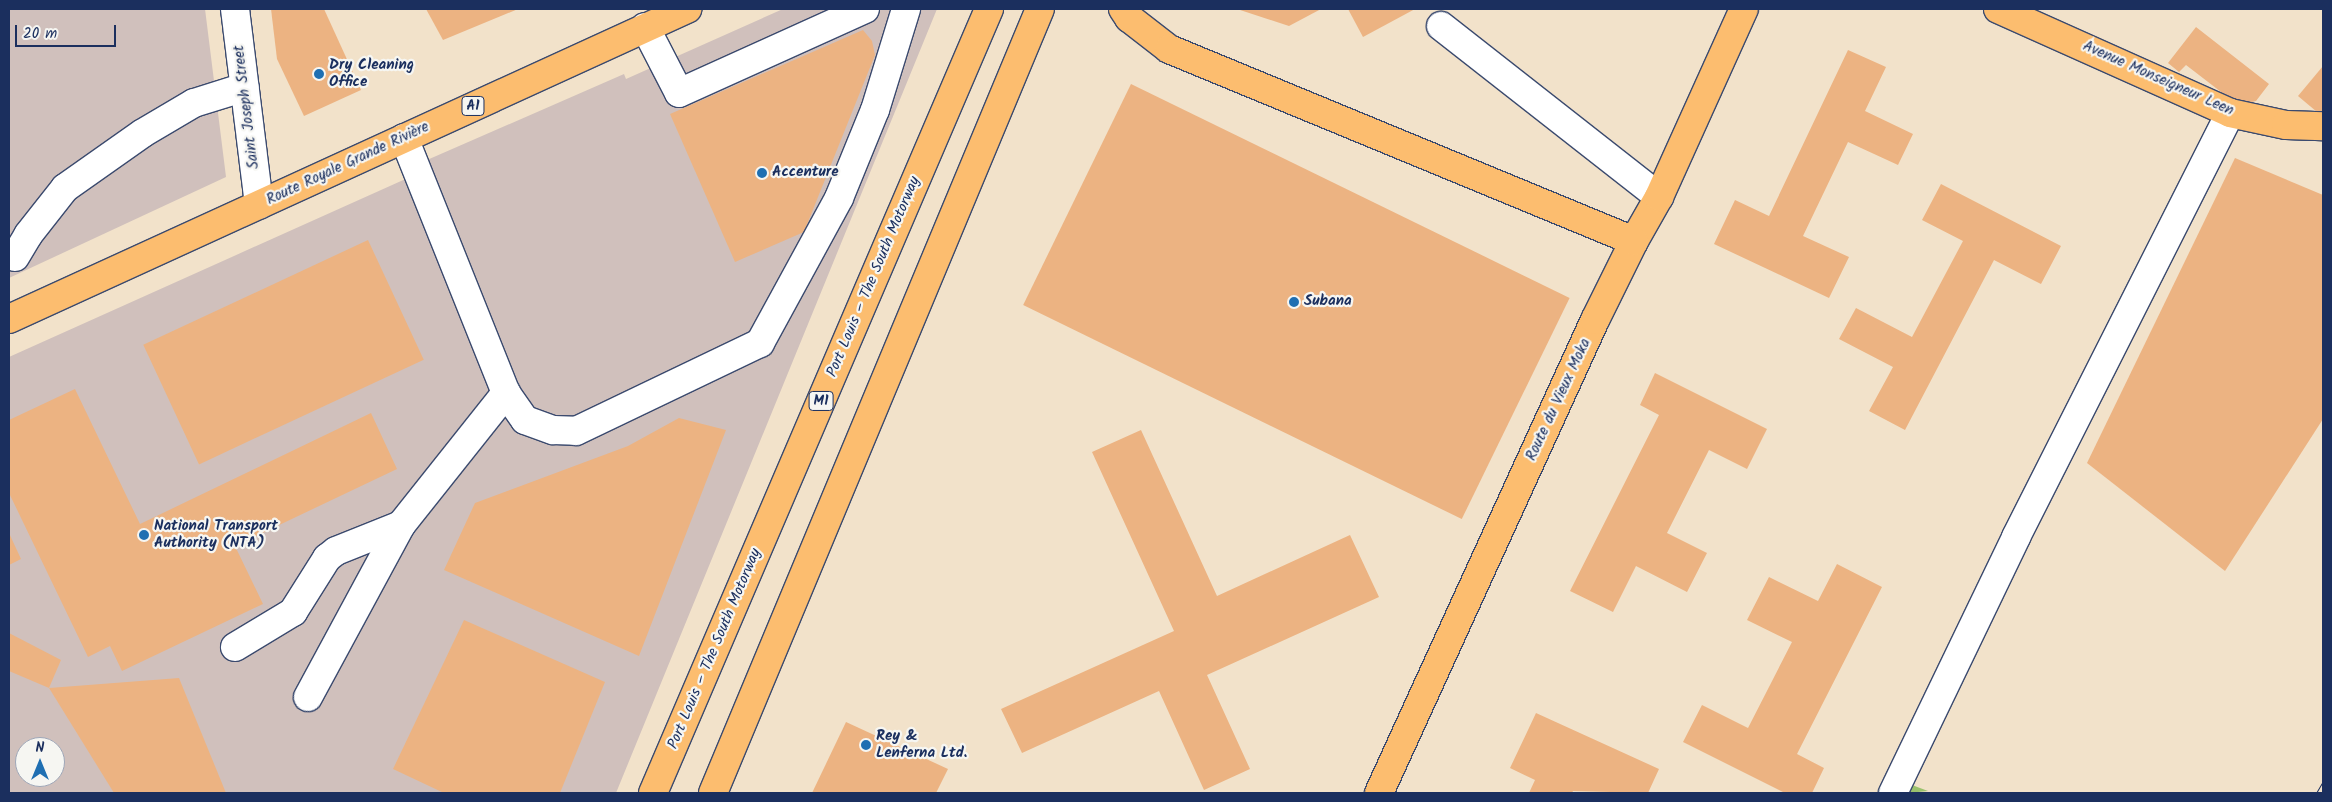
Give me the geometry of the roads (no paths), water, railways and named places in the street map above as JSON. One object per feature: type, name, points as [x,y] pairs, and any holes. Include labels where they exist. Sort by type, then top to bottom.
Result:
[{"type":"main road","name":"Route Royale Grande Rivière","points":[[9,319],[687,9]]},
{"type":"main road","name":"Port Louis – The South Motorway","points":[[653,793],[988,9]]},
{"type":"main road","points":[[713,793],[1040,9]]},
{"type":"main road","points":[[1123,9],[1129,18],[1169,49],[1634,241]]},
{"type":"main road","name":"Route du Vieux Moka","points":[[1379,793],[1634,241],[1660,197],[1744,9]]},
{"type":"main road","name":"Avenue Monseigneur Leen","points":[[1998,9],[2230,113],[2286,125],[2323,126]]},
{"type":"street","name":"Saint Joseph Street","points":[[235,9],[259,204]]},
{"type":"street","points":[[645,27],[679,92],[865,9]]},
{"type":"street","points":[[404,138],[506,393],[525,420],[553,430],[576,431],[760,343],[839,198],[874,110],[906,9]]},
{"type":"street","points":[[1441,26],[1660,197]]},
{"type":"street","points":[[15,257],[28,235],[65,188],[143,133],[194,102],[245,87]]},
{"type":"street","points":[[1893,793],[2016,537],[2230,113]]},
{"type":"street","points":[[308,697],[400,525],[506,393]]},
{"type":"street","points":[[235,648],[293,612],[327,558],[336,550],[400,525]]},
{"type":"tram line","points":[[2316,793],[2323,781]]},
{"type":"place","name":"Dry Cleaning Office","points":[[319,74]]},
{"type":"place","name":"Accenture","points":[[762,173]]},
{"type":"place","name":"Subana","points":[[1294,302]]},
{"type":"place","name":"National Transport Authority (NTA)","points":[[144,535]]},
{"type":"place","name":"Rey & Lenferna Ltd.","points":[[866,745]]}]
